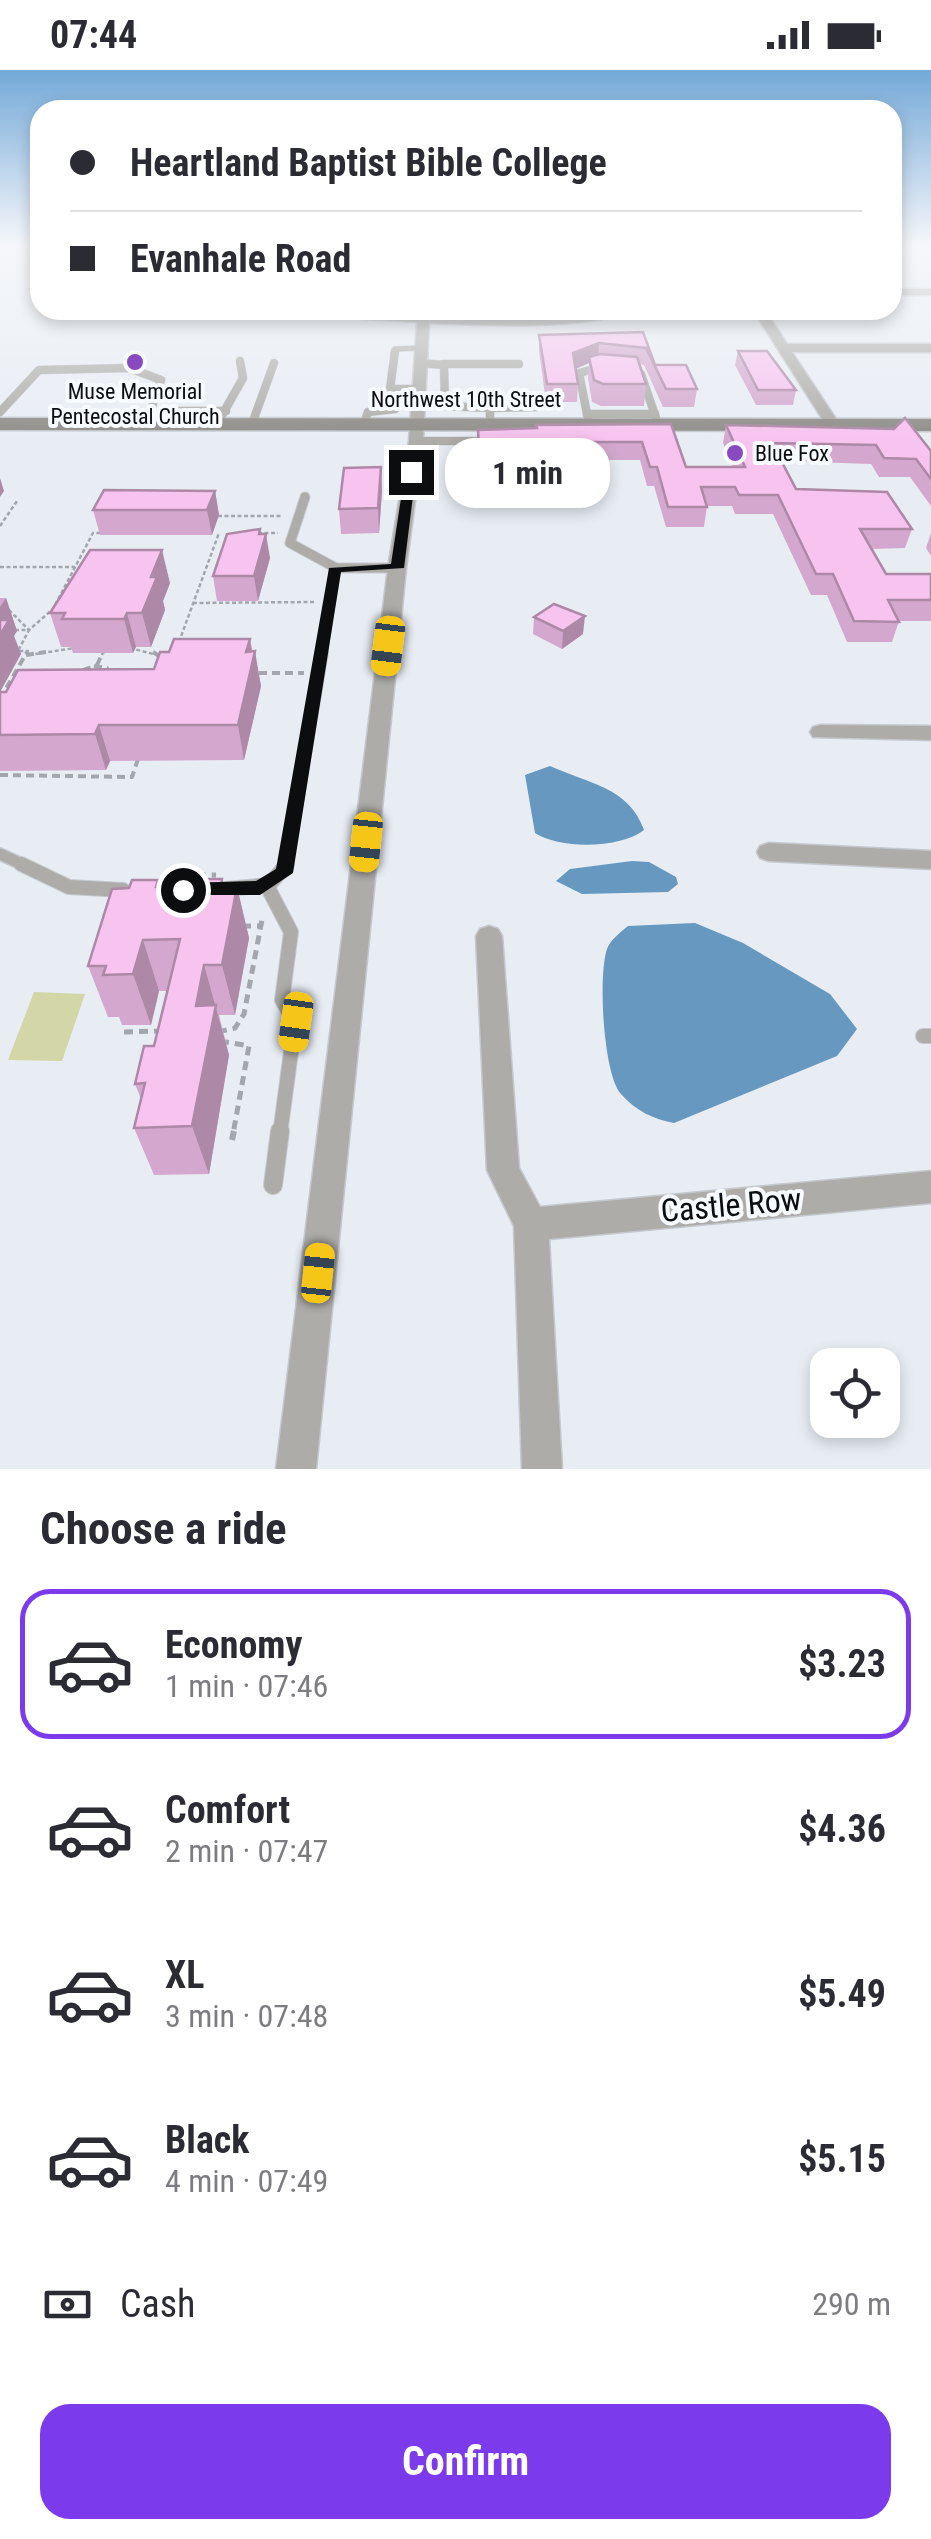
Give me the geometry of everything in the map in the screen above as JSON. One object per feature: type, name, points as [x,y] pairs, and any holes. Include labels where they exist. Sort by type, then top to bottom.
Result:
[{"type":"main road","name":"Northwest 10th Street","points":[[1,422],[146,424],[222,417],[252,424],[364,424],[416,432],[493,419],[656,419],[839,430],[931,424]]},
{"type":"street","points":[[296,1469],[397,568],[416,432],[423,320]]},
{"type":"street","points":[[765,320],[839,430]]},
{"type":"street","points":[[783,348],[931,348]]},
{"type":"street","points":[[821,732],[931,733]]},
{"type":"street","points":[[769,852],[931,860]]},
{"type":"street","points":[[489,936],[503,1170],[531,1224],[542,1469]]},
{"type":"street","name":"Castle Row","points":[[531,1224],[931,1187]]},
{"type":"lane","points":[[364,424],[368,412],[395,410],[390,389],[395,348],[443,364],[519,364]]},
{"type":"lane","points":[[178,411],[222,417],[243,378],[240,361]]},
{"type":"lane","points":[[252,424],[274,363]]},
{"type":"lane","points":[[443,364],[445,406],[493,419],[537,407]]},
{"type":"lane","points":[[588,419],[579,373],[588,367],[612,367]]},
{"type":"lane","points":[[1,422],[39,370],[129,368],[161,380],[146,424]]},
{"type":"lane","points":[[635,368],[640,371],[656,419]]},
{"type":"lane","points":[[390,389],[417,390]]},
{"type":"lane","points":[[776,436],[839,430]]},
{"type":"lane","points":[[305,497],[290,543],[336,568],[397,568]]},
{"type":"lane","points":[[200,890],[267,886],[280,879],[286,867],[336,568]]},
{"type":"lane","points":[[0,854],[69,887],[131,890]]},
{"type":"lane","points":[[267,886],[291,932],[282,1000],[296,1022],[272,1184]]},
{"type":"path","points":[[0,526],[17,501]]},
{"type":"path","points":[[218,516],[299,516]]},
{"type":"path","points":[[0,699],[28,651],[18,651],[30,630],[52,609],[93,533],[110,533]]},
{"type":"path","points":[[177,648],[219,533]]},
{"type":"path","points":[[248,534],[293,533]]},
{"type":"path","points":[[0,567],[75,567]]},
{"type":"path","points":[[1,602],[30,630]]},
{"type":"path","points":[[193,602],[297,602]]},
{"type":"path","points":[[0,630],[30,630]]},
{"type":"path","points":[[26,655],[85,648]]},
{"type":"path","points":[[84,683],[78,674],[98,666],[104,648],[150,650],[164,665]]},
{"type":"path","points":[[91,693],[96,683],[110,673],[98,666]]},
{"type":"path","points":[[244,674],[283,673]]},
{"type":"path","points":[[15,674],[31,674]]},
{"type":"path","points":[[84,683],[96,683]]},
{"type":"path","points":[[80,693],[84,683]]},
{"type":"path","points":[[0,776],[132,777],[144,743]]},
{"type":"path","points":[[200,890],[204,875],[221,875]]},
{"type":"path","points":[[202,1032],[228,1031],[240,1022],[263,915],[256,908]]},
{"type":"path","points":[[226,926],[261,926]]},
{"type":"path","points":[[124,1032],[168,1031],[166,1040]]},
{"type":"path","points":[[202,1040],[249,1046],[232,1140]]},
{"type":"green space","points":[[34,992],[85,994],[62,1061],[8,1060]]},
{"type":"water","points":[[550,766],[617,795],[628,804],[644,830],[620,841],[590,845],[559,842],[535,833],[525,775]]},
{"type":"water","points":[[649,862],[676,877],[678,884],[668,892],[582,894],[556,881],[570,869]]},
{"type":"water","points":[[695,923],[743,943],[830,994],[857,1029],[837,1056],[674,1123],[639,1110],[615,1083],[604,1024],[604,962],[611,942],[628,926]]},
{"type":"building","points":[[643,332],[655,365],[686,365],[697,389],[666,389],[646,348],[599,343],[573,353],[578,384],[547,384],[539,335]]},
{"type":"building","points":[[738,351],[767,351],[796,390],[758,390]]},
{"type":"building","points":[[589,357],[637,357],[646,384],[603,384],[594,380]]},
{"type":"building","points":[[905,418],[931,451],[931,479],[916,459],[884,458],[876,445],[772,443],[796,489],[887,492],[912,529],[860,529],[886,574],[931,574],[931,600],[888,600],[899,622],[854,621],[833,574],[816,574],[778,495],[739,495],[735,487],[701,487],[707,507],[668,507],[657,467],[650,467],[642,442],[583,442],[586,460],[543,460],[542,450],[479,450],[478,430],[537,428],[536,425],[671,424],[686,467],[745,467],[726,425],[894,429]]},
{"type":"building","points":[[381,467],[378,508],[339,509],[344,468]]},
{"type":"building","points":[[104,490],[215,491],[207,510],[93,510]]},
{"type":"building","points":[[260,529],[259,534],[266,534],[254,576],[213,576],[227,534]]},
{"type":"building","points":[[90,550],[162,550],[151,577],[157,577],[142,613],[127,613],[124,619],[62,619],[65,613],[50,613]]},
{"type":"building","points":[[554,604],[585,616],[563,631],[534,617]]},
{"type":"building","points":[[0,620],[9,620],[0,635]]},
{"type":"building","points":[[174,639],[250,639],[246,652],[255,651],[238,725],[99,725],[95,734],[0,735],[0,692],[6,692],[18,670],[154,669],[160,652],[169,652]]},
{"type":"building","points":[[196,879],[222,879],[221,887],[237,887],[222,965],[204,965],[196,1006],[216,1005],[192,1126],[134,1128],[145,1083],[135,1084],[144,1046],[154,1046],[180,939],[143,940],[133,974],[103,975],[106,966],[88,966],[112,889],[129,888],[132,880],[158,880],[156,887],[194,887]]},
{"type":"place","name":"Muse Memorial Pentecostal Church","points":[[135,362]]},
{"type":"place","name":"Blue Fox","points":[[735,453]]},
{"type":"route","points":[[183,890],[260,888],[273,884],[284,873],[336,568],[397,568],[411,472]]}]
